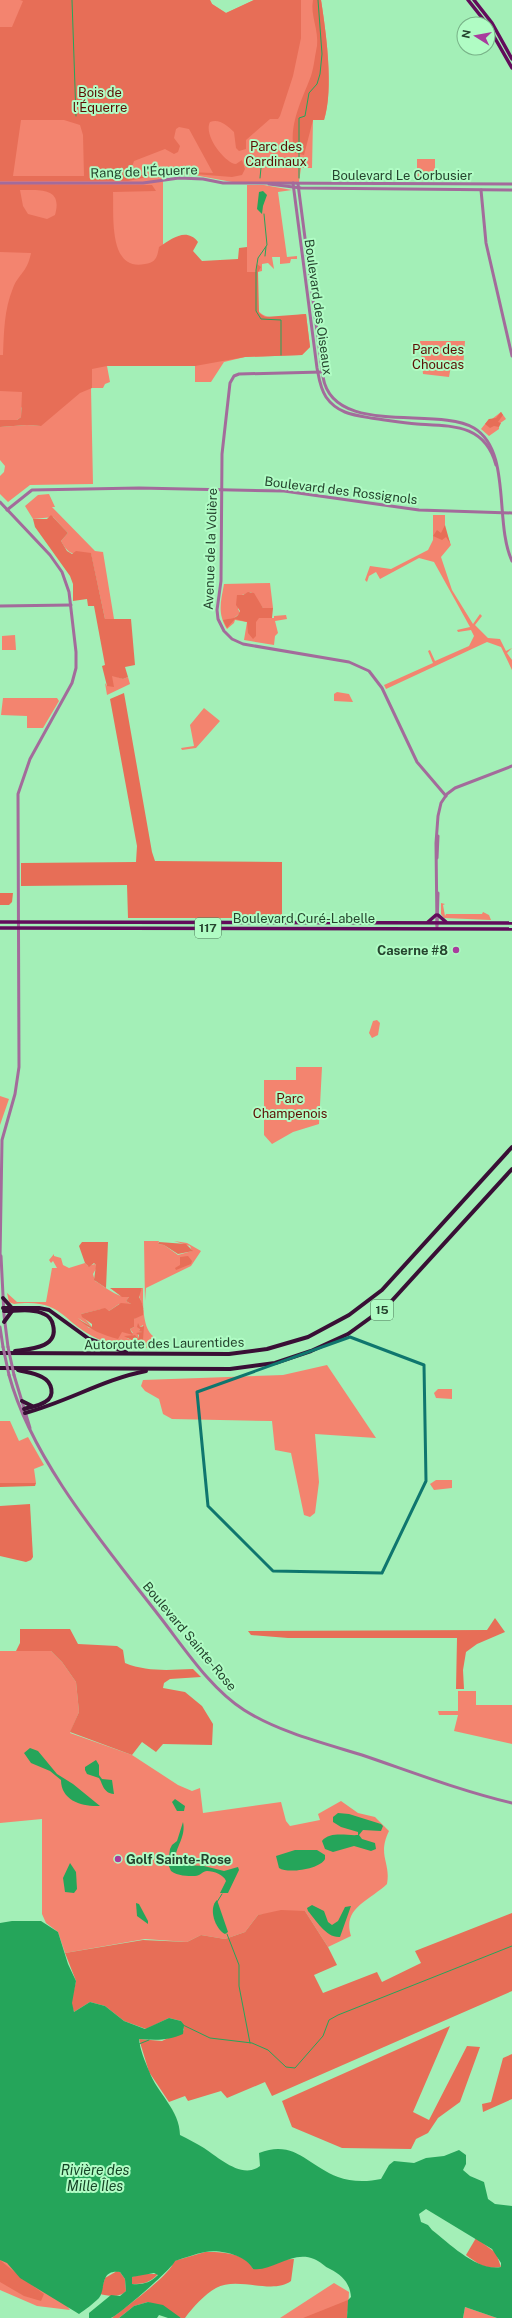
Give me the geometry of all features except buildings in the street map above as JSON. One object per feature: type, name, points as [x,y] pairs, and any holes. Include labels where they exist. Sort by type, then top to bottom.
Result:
[{"type":"highway","name":"Autoroute des Laurentides","points":[[1,1353],[224,1354],[251,1352],[291,1343],[332,1325],[360,1308],[389,1283],[512,1147]]},
{"type":"highway","name":"Autoroute des Laurentides","points":[[0,1368],[221,1370],[263,1365],[303,1354],[348,1334],[377,1314],[402,1292],[512,1170]]},
{"type":"highway","points":[[3,1298],[13,1310]]},
{"type":"highway","points":[[1,1353],[39,1348],[47,1343],[53,1334],[53,1323],[46,1314],[2,1309]]},
{"type":"highway","points":[[13,1310],[48,1310],[89,1340],[102,1346],[132,1354]]},
{"type":"highway","points":[[4,1322],[13,1310]]},
{"type":"highway","points":[[8,1368],[40,1376],[50,1384],[52,1391],[49,1398],[45,1402],[25,1411]]},
{"type":"highway","points":[[25,1411],[54,1404],[124,1376],[157,1369]]},
{"type":"highway","points":[[22,1401],[32,1407]]},
{"type":"main road","points":[[468,0],[480,16]]},
{"type":"main road","points":[[474,0],[490,21],[512,59]]},
{"type":"main road","points":[[496,40],[512,68]]},
{"type":"main road","points":[[428,922],[437,915],[446,922]]},
{"type":"main road","name":"Boulevard Curé-Labelle","points":[[0,922],[512,923]]},
{"type":"main road","name":"Boulevard Curé-Labelle","points":[[0,928],[512,929]]},
{"type":"street","name":"Rang de l'Équerre","points":[[0,183],[143,183],[179,178],[203,179],[223,183],[293,184]]},
{"type":"street","name":"Rang de l'Équerre","points":[[265,183],[293,188]]},
{"type":"street","name":"Boulevard Le Corbusier","points":[[293,184],[512,184]]},
{"type":"street","name":"Boulevard des Oiseaux","points":[[293,184],[318,373],[325,396],[333,405],[345,412],[400,422],[454,426],[472,432],[489,448],[498,473]]},
{"type":"street","name":"Boulevard des Oiseaux","points":[[298,184],[324,385],[338,404],[349,409],[403,418],[456,422],[475,428],[484,436],[493,448],[497,459],[504,538],[512,561]]},
{"type":"street","name":"Boulevard Le Corbusier","points":[[293,188],[512,190]]},
{"type":"street","points":[[481,190],[485,238],[512,356]]},
{"type":"street","name":"Avenue de la Volière","points":[[322,372],[239,374],[233,377],[226,398],[222,489],[221,583],[216,609],[218,619],[224,631],[233,639],[244,644],[349,662],[370,672],[382,688],[416,760],[430,779],[446,796]]},
{"type":"street","name":"Boulevard des Rossignols","points":[[7,510],[28,492],[36,489],[222,489],[295,492],[422,511],[512,513]]},
{"type":"street","points":[[0,502],[56,562],[66,580],[77,655],[74,677],[67,693],[31,756],[18,794],[18,1072],[15,1096],[2,1142],[0,1259]]},
{"type":"street","points":[[0,606],[71,606]]},
{"type":"street","points":[[437,928],[438,811],[446,796],[460,786],[512,766]]},
{"type":"street","name":"Boulevard Sainte-Rose","points":[[1,1254],[2,1309],[8,1347],[14,1375],[32,1435]]},
{"type":"street","name":"Boulevard Sainte-Rose","points":[[0,1327],[9,1375],[23,1418],[32,1435],[61,1482],[126,1573],[218,1688],[235,1703],[261,1719],[304,1736],[479,1795],[512,1803]]},
{"type":"highlighted area","points":[[350,1337],[424,1365],[426,1481],[382,1573],[273,1571],[208,1506],[197,1392]]},
{"type":"green space","name":"Bois de l'Équerre","points":[[0,0],[210,0],[212,4],[226,13],[254,0],[321,0],[327,44],[329,77],[327,107],[324,120],[313,120],[312,168],[301,168],[299,182],[232,182],[194,175],[163,176],[163,264],[247,263],[247,185],[264,185],[292,190],[278,192],[287,257],[297,256],[297,259],[291,259],[290,263],[280,264],[280,257],[272,257],[274,269],[268,263],[262,264],[262,271],[258,272],[257,308],[260,313],[265,316],[272,317],[286,317],[306,314],[310,347],[302,355],[245,357],[224,362],[211,382],[195,382],[195,366],[107,366],[110,382],[105,384],[103,388],[91,388],[93,484],[30,485],[8,502],[0,494],[0,476],[4,472],[5,466],[0,460],[0,427],[27,425],[41,426],[21,407],[21,417],[17,420],[0,420],[0,391],[6,391],[0,385]]},
{"type":"green space","points":[[20,0],[210,0],[212,4],[226,13],[254,0],[301,0],[301,38],[293,76],[280,116],[278,119],[270,119],[246,140],[246,149],[239,151],[236,148],[234,132],[220,122],[210,122],[210,134],[216,148],[226,159],[231,162],[236,164],[242,160],[245,169],[242,175],[232,177],[194,174],[162,174],[128,181],[0,181],[0,27],[12,27],[23,1]],"holes":[[[21,120],[64,120],[80,125],[83,135],[84,176],[13,176]],[[179,127],[189,129],[213,173],[164,171],[142,175],[130,173],[134,161],[165,149],[174,154],[178,152],[180,146],[174,138],[176,129]]]},
{"type":"green space","points":[[313,0],[321,0],[329,77],[327,107],[324,120],[313,120],[304,155],[295,153],[293,133],[300,104],[312,72],[317,46],[317,34],[312,6]]},
{"type":"green space","points":[[417,159],[435,159],[435,181],[417,181]]},
{"type":"green space","points":[[0,184],[152,185],[156,191],[113,192],[116,240],[119,251],[125,259],[133,264],[145,264],[152,262],[157,257],[159,247],[174,238],[184,235],[189,235],[198,242],[193,251],[202,261],[238,259],[239,248],[247,247],[247,272],[256,272],[257,264],[261,267],[258,272],[259,313],[265,317],[306,314],[310,347],[302,355],[245,357],[195,366],[107,366],[92,369],[92,388],[80,393],[41,426],[27,425],[0,427],[0,420],[17,420],[21,417],[22,392],[0,391],[0,355],[3,355],[5,321],[10,296],[15,283],[27,265],[31,253],[0,252]],"holes":[[[20,190],[42,191],[53,195],[56,199],[57,206],[55,215],[47,219],[28,214],[23,206]]]},
{"type":"green space","name":"Parc des Choucas","points":[[420,341],[465,341],[463,368],[451,366],[449,377],[423,374]]},
{"type":"green space","points":[[501,412],[506,419],[499,424],[499,429],[489,436],[481,429],[489,419],[492,419]]},
{"type":"green space","points":[[501,412],[503,415],[498,422],[501,423],[499,427],[494,426],[490,428],[485,424],[489,419],[496,418]]},
{"type":"green space","points":[[49,494],[55,507],[52,507],[95,551],[103,552],[114,619],[105,619],[91,554],[73,554],[67,550],[61,541],[68,533],[53,517],[33,519],[25,506],[38,495]]},
{"type":"green space","points":[[51,515],[68,533],[61,541],[67,551],[72,554],[76,551],[91,553],[105,619],[131,619],[135,665],[125,667],[128,677],[123,679],[112,676],[114,687],[107,686],[102,666],[105,665],[94,606],[88,606],[87,599],[73,601],[73,584],[70,576],[35,527],[33,519],[47,519]]},
{"type":"green space","points":[[433,515],[445,515],[445,529],[451,545],[441,557],[452,590],[473,624],[480,614],[482,616],[475,625],[488,638],[500,639],[506,651],[512,648],[507,653],[512,660],[512,670],[501,647],[487,642],[386,689],[384,685],[433,663],[428,651],[430,650],[435,661],[469,646],[474,636],[471,630],[458,632],[457,630],[470,627],[434,562],[419,558],[380,579],[376,572],[369,576],[367,582],[365,580],[370,566],[391,569],[428,550],[433,540]]},
{"type":"green space","points":[[445,525],[450,543],[446,537],[442,540],[433,536],[437,530],[441,533]]},
{"type":"green space","points":[[270,583],[273,608],[263,608],[251,592],[242,595],[238,609],[240,613],[234,618],[274,618],[274,616],[286,615],[287,619],[275,621],[278,633],[275,636],[274,645],[244,640],[247,622],[235,620],[234,623],[227,629],[221,612],[224,584]]},
{"type":"green space","points":[[248,592],[254,593],[263,608],[273,608],[272,618],[259,618],[256,622],[256,636],[253,639],[248,633],[247,622],[235,619],[227,628],[223,620],[233,618],[239,614],[240,611],[236,605],[237,595],[243,595]]},
{"type":"green space","points":[[15,635],[16,650],[2,650],[2,636]]},
{"type":"green space","points":[[112,675],[123,679],[128,677],[130,684],[107,695],[105,683],[107,686]]},
{"type":"green space","points":[[337,692],[349,694],[353,702],[334,701],[334,694]]},
{"type":"green space","points":[[124,693],[152,852],[155,861],[282,862],[282,916],[280,918],[128,918],[127,885],[21,886],[21,863],[136,862],[137,846],[110,699]]},
{"type":"green space","points":[[3,698],[57,698],[59,701],[43,728],[27,728],[27,716],[1,715]]},
{"type":"green space","points":[[204,708],[220,721],[196,748],[182,750],[181,748],[194,746],[190,725]]},
{"type":"green space","points":[[0,893],[13,893],[12,902],[9,905],[0,905]]},
{"type":"green space","points":[[441,903],[445,904],[443,905],[445,916],[446,914],[482,914],[483,912],[489,915],[491,920],[444,918],[441,914]]},
{"type":"green space","points":[[377,1020],[380,1023],[378,1035],[372,1038],[369,1033],[373,1021]]},
{"type":"green space","name":"Parc Champenois","points":[[296,1067],[322,1067],[319,1124],[293,1132],[272,1144],[264,1135],[264,1080],[296,1080]]},
{"type":"green space","points":[[0,1096],[9,1099],[0,1125]]},
{"type":"green space","points":[[144,1241],[159,1241],[158,1244],[164,1245],[178,1255],[192,1251],[190,1246],[174,1241],[187,1243],[201,1251],[191,1266],[146,1288],[145,1301]]},
{"type":"green space","points":[[82,1242],[108,1242],[106,1288],[94,1280],[96,1265],[94,1263],[89,1267],[85,1263],[79,1246]]},
{"type":"green space","points":[[159,1242],[186,1244],[193,1251],[178,1254],[164,1245],[158,1244]]},
{"type":"green space","points":[[54,1254],[54,1256],[61,1258],[63,1265],[69,1268],[85,1263],[88,1266],[95,1264],[97,1267],[93,1274],[95,1281],[115,1294],[129,1297],[126,1301],[131,1304],[119,1304],[109,1311],[102,1309],[81,1314],[92,1327],[78,1318],[89,1328],[133,1333],[130,1329],[134,1327],[134,1319],[142,1312],[143,1309],[147,1327],[153,1336],[152,1348],[125,1346],[104,1342],[76,1326],[52,1308],[30,1303],[14,1304],[9,1302],[7,1293],[17,1302],[46,1302],[52,1268],[57,1268],[53,1261],[51,1263],[49,1260]],"holes":[[[138,1324],[140,1327],[143,1325],[143,1340],[137,1343],[127,1338],[134,1335],[138,1339],[138,1334],[142,1332],[139,1330],[141,1329]]]},
{"type":"green space","points":[[188,1256],[192,1261],[191,1264],[176,1270],[175,1268],[180,1265],[180,1257]]},
{"type":"green space","points":[[110,1288],[142,1288],[139,1297],[143,1306],[143,1315],[134,1319],[134,1327],[130,1329],[133,1335],[122,1332],[118,1339],[92,1329],[78,1319],[92,1327],[92,1324],[82,1317],[81,1314],[105,1308],[109,1311],[121,1303],[131,1304],[126,1301],[129,1297],[122,1297]]},
{"type":"green space","points":[[142,1288],[143,1288],[143,1307],[139,1295]]},
{"type":"green space","points":[[138,1323],[140,1327],[144,1326],[143,1340],[137,1343],[124,1336],[135,1335],[138,1339],[139,1335],[136,1333],[142,1332],[139,1331],[140,1329],[137,1327]]},
{"type":"green space","points":[[327,1365],[376,1438],[315,1434],[319,1482],[315,1513],[310,1517],[304,1515],[291,1453],[275,1450],[272,1421],[172,1419],[163,1414],[159,1399],[145,1391],[141,1386],[143,1380],[283,1375]]},
{"type":"green space","points":[[438,1389],[452,1389],[452,1399],[436,1398],[434,1393]]},
{"type":"green space","points":[[0,1421],[10,1421],[19,1441],[28,1437],[44,1465],[34,1469],[36,1483],[0,1483]]},
{"type":"green space","points":[[436,1480],[452,1480],[452,1488],[434,1490],[430,1484]]},
{"type":"green space","points":[[0,1483],[36,1483],[35,1486],[0,1487]]},
{"type":"green space","points":[[30,1504],[33,1557],[31,1560],[26,1562],[0,1556],[0,1506]]},
{"type":"green space","points":[[495,1618],[505,1632],[477,1644],[466,1652],[463,1670],[464,1689],[456,1689],[457,1638],[288,1638],[251,1635],[248,1631],[487,1630]]},
{"type":"green space","points":[[20,1629],[70,1629],[78,1644],[117,1646],[123,1650],[125,1663],[133,1666],[158,1670],[193,1669],[201,1677],[170,1679],[164,1683],[163,1688],[185,1692],[202,1706],[213,1724],[212,1745],[163,1744],[156,1752],[142,1742],[132,1755],[70,1732],[79,1712],[76,1682],[62,1662],[51,1651],[16,1651],[20,1643]]},
{"type":"green space","name":"Golf Sainte-Rose","points":[[0,1651],[51,1651],[62,1662],[76,1682],[79,1712],[70,1733],[132,1755],[178,1785],[192,1791],[200,1788],[203,1813],[281,1802],[286,1821],[290,1826],[320,1820],[318,1814],[341,1801],[358,1813],[375,1817],[389,1831],[384,1847],[388,1876],[387,1884],[359,1906],[354,1912],[350,1918],[349,1926],[351,1936],[328,1947],[305,1911],[258,1915],[245,1932],[225,1939],[201,1935],[187,1942],[145,1939],[65,1953],[58,1932],[46,1923],[42,1914],[42,1819],[0,1823]]},
{"type":"green space","points":[[458,1691],[476,1691],[476,1705],[512,1705],[512,1744],[454,1731],[458,1715],[439,1715],[438,1711],[458,1711]]},
{"type":"green space","points":[[281,1910],[305,1911],[328,1947],[337,1965],[314,1975],[323,1993],[377,1972],[382,1982],[421,1963],[415,1951],[512,1913],[512,1991],[272,2096],[265,2082],[227,2098],[221,2091],[188,2101],[185,2096],[169,2102],[149,2072],[139,2039],[162,2041],[184,2030],[181,2021],[169,2018],[146,2029],[124,2021],[105,2006],[90,2002],[74,2012],[71,2003],[76,1981],[65,1953],[143,1940],[187,1942],[201,1935],[225,1939],[245,1932],[258,1915]]},
{"type":"green space","points":[[450,2026],[413,2112],[429,2120],[467,2046],[480,2047],[460,2102],[438,2118],[428,2133],[416,2139],[411,2149],[342,2148],[292,2127],[282,2101]]},
{"type":"green space","points":[[512,2054],[512,2099],[483,2112],[482,2104],[491,2102],[503,2058]]},
{"type":"green space","points":[[0,2237],[60,2296],[70,2310],[37,2306],[0,2290]]},
{"type":"green space","points":[[476,2238],[496,2253],[501,2267],[491,2268],[482,2266],[466,2255]]},
{"type":"green space","points":[[205,2252],[218,2252],[239,2256],[249,2263],[253,2269],[283,2260],[294,2259],[291,2281],[283,2285],[275,2286],[234,2284],[216,2288],[207,2294],[185,2318],[181,2318],[148,2302],[134,2306],[119,2318],[112,2318],[157,2282],[171,2267],[174,2261]]},
{"type":"green space","points":[[0,2260],[44,2294],[41,2301],[24,2296],[0,2282]]},
{"type":"green space","points":[[117,2271],[120,2272],[125,2279],[126,2291],[117,2296],[100,2294],[105,2278]]},
{"type":"green space","points":[[141,2274],[158,2274],[146,2282],[132,2284],[132,2277]]},
{"type":"green space","points":[[334,2283],[349,2292],[348,2311],[338,2318],[280,2318]]},
{"type":"green space","points":[[348,2300],[347,2318],[303,2318]]},
{"type":"green space","points":[[465,2307],[497,2318],[463,2318]]},
{"type":"water","points":[[263,191],[267,195],[262,214],[257,209],[259,192]]},
{"type":"water","points":[[30,1748],[38,1751],[57,1774],[73,1784],[100,1806],[80,1804],[69,1798],[62,1787],[61,1780],[50,1771],[31,1763],[24,1753]]},
{"type":"water","points":[[96,1760],[99,1765],[99,1775],[102,1779],[112,1780],[114,1794],[105,1790],[99,1778],[87,1774],[85,1767]]},
{"type":"water","points":[[175,1799],[185,1806],[184,1811],[177,1811],[172,1802]]},
{"type":"water","points":[[338,1813],[349,1814],[381,1824],[383,1826],[381,1831],[363,1830],[359,1835],[362,1839],[375,1843],[376,1849],[371,1851],[354,1846],[333,1852],[325,1849],[322,1841],[329,1836],[358,1835],[358,1832],[341,1827],[333,1822],[333,1817]]},
{"type":"water","points":[[183,1822],[183,1832],[175,1858],[186,1865],[204,1866],[224,1871],[238,1867],[239,1870],[228,1893],[220,1893],[226,1881],[221,1875],[216,1873],[207,1871],[197,1876],[189,1876],[180,1875],[171,1871],[168,1864],[170,1849],[177,1841]]},
{"type":"water","points":[[295,1850],[317,1850],[325,1855],[325,1859],[322,1863],[304,1870],[289,1871],[279,1868],[276,1856]]},
{"type":"water","points":[[70,1863],[76,1872],[77,1889],[74,1893],[65,1892],[63,1878]]},
{"type":"water","points":[[217,1900],[228,1932],[225,1934],[218,1928],[214,1918],[213,1908]]},
{"type":"water","points":[[136,1903],[139,1904],[148,1921],[148,1924],[137,1916]]},
{"type":"water","points":[[312,1905],[324,1911],[328,1922],[332,1925],[338,1921],[345,1907],[351,1906],[340,1937],[330,1935],[318,1923],[307,1908]]},
{"type":"water","name":"Rivière des Mille Îles","points":[[12,1921],[41,1921],[58,1932],[68,1964],[76,1981],[72,2003],[74,2012],[90,2002],[105,2006],[124,2021],[145,2029],[169,2018],[181,2021],[184,2025],[183,2034],[167,2039],[139,2039],[140,2047],[157,2087],[176,2118],[180,2135],[201,2146],[230,2166],[238,2169],[253,2170],[260,2166],[259,2153],[282,2149],[301,2156],[338,2177],[353,2181],[370,2181],[381,2179],[389,2165],[394,2161],[414,2163],[426,2158],[444,2156],[459,2150],[466,2155],[466,2164],[463,2170],[470,2176],[484,2182],[488,2199],[495,2204],[512,2206],[512,2318],[497,2318],[465,2307],[463,2318],[347,2318],[348,2300],[351,2297],[345,2280],[316,2260],[306,2257],[298,2257],[260,2269],[253,2269],[245,2260],[225,2252],[211,2251],[190,2256],[175,2261],[145,2291],[111,2318],[89,2318],[89,2313],[111,2295],[120,2296],[126,2291],[125,2279],[120,2272],[113,2272],[106,2277],[99,2298],[79,2314],[20,2278],[7,2263],[0,2260],[0,1923]],"holes":[[[426,2209],[492,2249],[501,2263],[501,2267],[483,2265],[465,2256],[432,2230],[428,2225],[421,2222],[419,2214]],[[154,2273],[158,2275],[149,2282],[143,2284],[132,2284],[132,2277]]]},
{"type":"water","points":[[148,2302],[163,2305],[181,2318],[168,2318],[159,2315],[157,2318],[119,2318],[134,2306]]},
{"type":"waterway","points":[[72,0],[76,116]]},
{"type":"waterway","points":[[299,178],[299,118],[305,116],[309,93],[317,84],[320,74],[322,54],[318,0]]},
{"type":"waterway","points":[[298,159],[305,166]]},
{"type":"waterway","points":[[260,178],[261,168]]},
{"type":"waterway","points":[[264,214],[267,245],[258,258],[256,270],[256,311],[261,319],[281,320],[281,355]]},
{"type":"waterway","points":[[265,256],[266,247]]},
{"type":"waterway","points":[[217,1902],[222,1894]]},
{"type":"waterway","points":[[227,1934],[239,1965],[239,1986],[250,2043]]},
{"type":"waterway","points":[[183,2025],[210,2038],[252,2043],[268,2050],[286,2067],[295,2068],[323,2036],[329,2020],[338,2015],[512,1946]]},
{"type":"waterway","points":[[139,2044],[149,2040]]},
{"type":"place","name":"Caserne #8","points":[[456,950]]},
{"type":"place","name":"Golf Sainte-Rose","points":[[118,1859]]},
{"type":"park label","name":"Parc des Cardinaux","points":[[276,154]]}]
